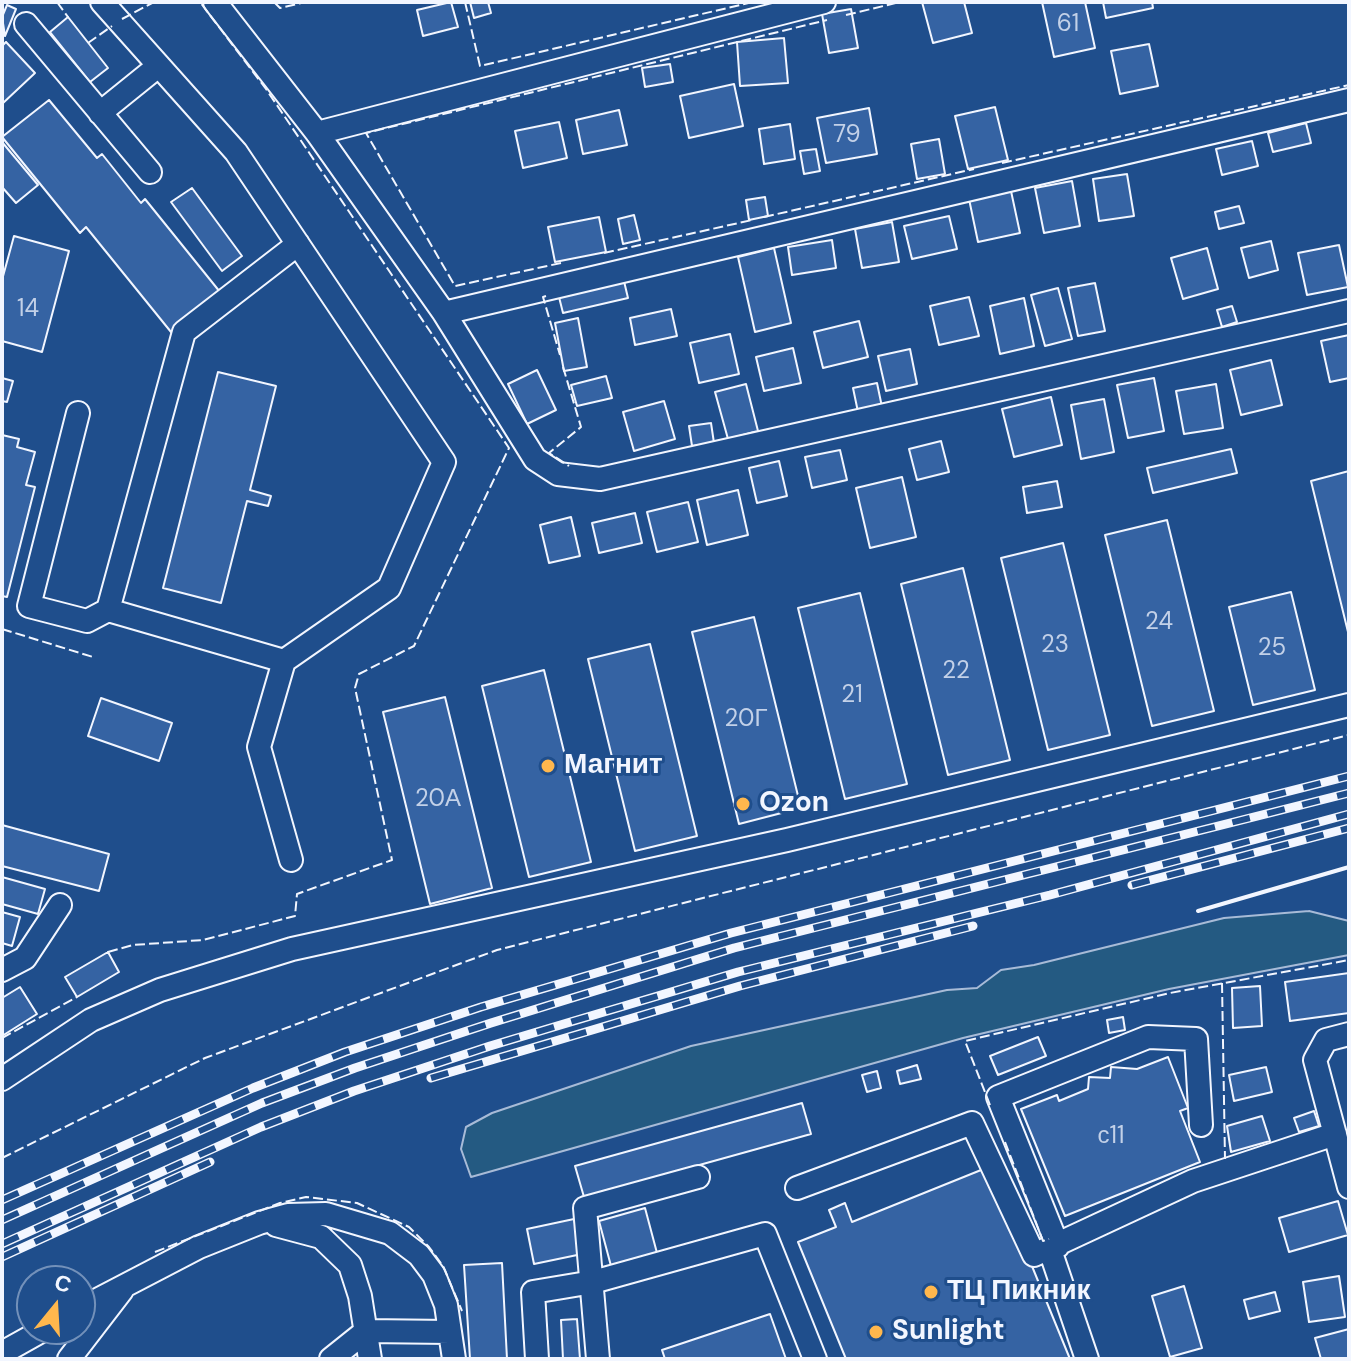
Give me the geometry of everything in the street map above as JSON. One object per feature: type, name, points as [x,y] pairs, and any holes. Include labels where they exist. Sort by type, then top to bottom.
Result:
[{"type":"street","points":[[102,2],[236,152],[444,462],[389,588],[284,661],[259,747],[291,860]]},
{"type":"street","points":[[215,2],[317,133],[444,313],[535,459],[558,474],[600,479],[1349,311]]},
{"type":"street","points":[[317,133],[824,2]]},
{"type":"street","points":[[26,24],[150,172]]},
{"type":"street","points":[[100,113],[157,67]]},
{"type":"street","points":[[444,313],[1349,100]]},
{"type":"street","points":[[108,610],[184,332],[298,244]]},
{"type":"street","points":[[78,413],[29,606],[87,621],[108,610],[284,661]]},
{"type":"street","points":[[2,1079],[105,1014],[160,990],[292,949],[787,840],[1349,705]]},
{"type":"street","points":[[2,970],[25,958],[60,905]]},
{"type":"street","points":[[1349,1034],[1326,1040],[1315,1060],[1349,1187]]},
{"type":"street","points":[[1087,1359],[1054,1248],[998,1097],[1148,1037],[1196,1039],[1201,1125]]},
{"type":"street","points":[[797,1188],[972,1123],[1034,1255],[1193,1181],[1335,1134]]},
{"type":"street","points":[[598,1359],[585,1208],[698,1177]]},
{"type":"street","points":[[96,1300],[199,1247],[259,1223],[288,1215],[326,1214],[390,1233],[419,1255],[434,1275],[446,1305],[454,1359]]},
{"type":"street","points":[[259,1223],[302,1229],[335,1248],[350,1265],[370,1359]]},
{"type":"street","points":[[537,1359],[533,1292],[593,1282],[765,1234],[815,1359]]},
{"type":"street","points":[[69,1359],[127,1284]]},
{"type":"street","points":[[331,1359],[366,1331],[450,1332]]},
{"type":"shaded area","points":[[1309,911],[1349,921],[1349,955],[1169,989],[963,1038],[471,1177],[461,1149],[466,1127],[492,1113],[691,1046],[947,990],[977,988],[1001,970],[1034,965],[1224,918]]},
{"type":"building","points":[[451,2],[458,27],[423,36],[417,10]]},
{"type":"building","points":[[470,2],[488,2],[491,13],[474,18]]},
{"type":"building","points":[[922,2],[964,2],[972,33],[933,43]]},
{"type":"building","points":[[1042,2],[1085,2],[1095,48],[1054,57]]},
{"type":"building","points":[[1103,2],[1152,2],[1153,8],[1106,18]]},
{"type":"building","points":[[7,5],[16,9],[5,36],[2,17]]},
{"type":"building","points":[[851,9],[858,48],[829,53],[822,14]]},
{"type":"building","points":[[68,17],[108,68],[90,82],[50,32]]},
{"type":"building","points":[[784,38],[788,83],[740,86],[737,42]]},
{"type":"building","points":[[6,42],[35,73],[2,104],[2,46]]},
{"type":"building","points":[[1149,44],[1158,86],[1120,94],[1111,51]]},
{"type":"building","points":[[670,64],[673,82],[645,87],[642,68]]},
{"type":"building","points":[[734,84],[743,126],[689,138],[680,96]]},
{"type":"building","points":[[49,100],[97,158],[102,154],[141,203],[145,199],[220,292],[171,332],[86,227],[80,233],[2,137]]},
{"type":"building","points":[[995,107],[1008,160],[968,169],[955,116]]},
{"type":"building","points":[[869,108],[877,154],[826,163],[817,118]]},
{"type":"building","points":[[619,110],[627,145],[583,154],[576,120]]},
{"type":"building","points":[[559,122],[567,158],[523,168],[515,131]]},
{"type":"building","points":[[1306,123],[1311,143],[1273,152],[1268,133]]},
{"type":"building","points":[[790,124],[795,159],[764,164],[759,129]]},
{"type":"building","points":[[939,139],[945,174],[917,179],[911,144]]},
{"type":"building","points":[[1252,141],[1258,166],[1222,175],[1216,149]]},
{"type":"building","points":[[2,142],[38,185],[16,203],[2,187]]},
{"type":"building","points":[[816,149],[820,171],[804,174],[800,151]]},
{"type":"building","points":[[1127,174],[1134,216],[1099,221],[1093,179]]},
{"type":"building","points":[[1072,181],[1080,226],[1044,233],[1035,188]]},
{"type":"building","points":[[192,188],[242,256],[222,271],[171,202]]},
{"type":"building","points":[[1011,191],[1020,233],[978,242],[969,199]]},
{"type":"building","points":[[765,197],[768,216],[749,220],[746,200]]},
{"type":"building","points":[[1239,206],[1244,223],[1219,229],[1215,212]]},
{"type":"building","points":[[634,215],[640,240],[623,244],[618,219]]},
{"type":"building","points":[[949,216],[957,249],[912,259],[904,226]]},
{"type":"building","points":[[599,217],[606,252],[555,262],[548,227]]},
{"type":"building","points":[[892,222],[899,262],[862,268],[855,229]]},
{"type":"building","points":[[14,236],[69,251],[42,352],[2,341],[2,280]]},
{"type":"building","points":[[832,240],[836,268],[792,275],[788,247]]},
{"type":"building","points":[[1271,241],[1278,270],[1249,278],[1241,248]]},
{"type":"building","points":[[1339,245],[1348,287],[1307,295],[1298,253]]},
{"type":"building","points":[[774,248],[791,323],[755,332],[738,257]]},
{"type":"building","points":[[1207,248],[1218,289],[1183,299],[1171,258]]},
{"type":"building","points":[[623,277],[628,298],[563,313],[558,293]]},
{"type":"building","points":[[1095,283],[1105,331],[1078,336],[1068,288]]},
{"type":"building","points":[[1058,288],[1072,339],[1045,346],[1031,295]]},
{"type":"building","points":[[969,297],[979,336],[939,345],[930,306]]},
{"type":"building","points":[[1024,298],[1034,346],[1000,354],[990,306]]},
{"type":"building","points":[[1232,306],[1237,322],[1222,327],[1217,310]]},
{"type":"building","points":[[671,309],[677,336],[635,345],[630,318]]},
{"type":"building","points":[[578,318],[587,367],[564,371],[555,323]]},
{"type":"building","points":[[859,321],[868,357],[823,368],[814,332]]},
{"type":"building","points":[[730,334],[739,374],[699,383],[690,343]]},
{"type":"building","points":[[1349,335],[1349,378],[1330,382],[1321,341]]},
{"type":"building","points":[[793,348],[801,383],[764,391],[756,357]]},
{"type":"building","points":[[910,349],[917,384],[886,391],[878,356]]},
{"type":"building","points":[[1271,360],[1282,405],[1241,415],[1230,370]]},
{"type":"building","points":[[537,370],[556,410],[527,424],[508,384]]},
{"type":"building","points":[[218,372],[276,386],[250,490],[271,496],[268,506],[247,501],[221,603],[163,588]]},
{"type":"building","points":[[606,376],[612,398],[577,406],[571,385]]},
{"type":"building","points":[[2,378],[13,381],[7,402],[2,401]]},
{"type":"building","points":[[1154,378],[1164,431],[1128,438],[1117,385]]},
{"type":"building","points":[[877,383],[882,407],[858,412],[853,388]]},
{"type":"building","points":[[746,384],[758,431],[728,439],[715,392]]},
{"type":"building","points":[[1216,384],[1223,428],[1184,434],[1176,391]]},
{"type":"building","points":[[1051,397],[1062,445],[1014,457],[1002,409]]},
{"type":"building","points":[[1104,399],[1114,452],[1081,459],[1071,405]]},
{"type":"building","points":[[664,401],[675,439],[634,451],[623,412]]},
{"type":"building","points":[[711,423],[714,443],[692,446],[689,426]]},
{"type":"building","points":[[2,435],[19,439],[17,447],[35,452],[26,485],[35,487],[7,597],[2,596]]},
{"type":"building","points":[[941,441],[949,472],[917,480],[909,449]]},
{"type":"building","points":[[1231,449],[1237,473],[1153,493],[1147,468]]},
{"type":"building","points":[[840,450],[847,480],[812,488],[805,457]]},
{"type":"building","points":[[779,461],[787,496],[757,503],[749,468]]},
{"type":"building","points":[[1349,471],[1349,636],[1311,481]]},
{"type":"building","points":[[902,477],[916,537],[870,548],[856,488]]},
{"type":"building","points":[[1057,481],[1062,507],[1027,513],[1023,487]]},
{"type":"building","points":[[738,490],[748,535],[707,545],[697,500]]},
{"type":"building","points":[[688,502],[698,542],[657,552],[647,512]]},
{"type":"building","points":[[635,513],[642,543],[599,553],[592,523]]},
{"type":"building","points":[[571,517],[580,556],[549,563],[540,525]]},
{"type":"building","points":[[1167,520],[1214,711],[1152,726],[1105,535]]},
{"type":"building","points":[[1063,543],[1110,735],[1048,750],[1001,558]]},
{"type":"building","points":[[963,568],[1010,760],[948,775],[901,584]]},
{"type":"building","points":[[1291,592],[1315,690],[1253,705],[1229,607]]},
{"type":"building","points":[[860,593],[907,784],[845,799],[798,608]]},
{"type":"building","points":[[754,617],[801,808],[739,824],[692,632]]},
{"type":"building","points":[[650,644],[697,836],[635,851],[588,659]]},
{"type":"building","points":[[544,670],[591,862],[529,877],[482,686]]},
{"type":"building","points":[[445,697],[492,888],[430,904],[383,712]]},
{"type":"building","points":[[101,698],[172,723],[159,761],[88,736]]},
{"type":"building","points":[[2,825],[109,854],[99,891],[2,866]]},
{"type":"building","points":[[2,877],[45,889],[38,914],[2,904]]},
{"type":"building","points":[[2,912],[20,917],[12,946],[2,943]]},
{"type":"building","points":[[108,952],[119,972],[77,997],[65,977]]},
{"type":"building","points":[[1349,973],[1349,1013],[1290,1021],[1285,982]]},
{"type":"building","points":[[1260,986],[1262,1026],[1233,1028],[1232,988]]},
{"type":"building","points":[[20,987],[37,1014],[2,1036],[2,998]]},
{"type":"building","points":[[1123,1017],[1125,1030],[1109,1033],[1107,1020]]},
{"type":"building","points":[[1038,1037],[1046,1056],[998,1075],[990,1056]]},
{"type":"building","points":[[1168,1057],[1188,1108],[1180,1111],[1200,1162],[1065,1216],[1021,1109],[1057,1095],[1059,1101],[1088,1089],[1089,1077],[1110,1078],[1111,1067],[1137,1069]]},
{"type":"building","points":[[917,1065],[921,1079],[900,1084],[897,1071]]},
{"type":"building","points":[[1266,1067],[1272,1092],[1234,1101],[1229,1075]]},
{"type":"building","points":[[877,1071],[881,1088],[867,1092],[862,1075]]},
{"type":"building","points":[[802,1103],[811,1134],[584,1197],[575,1166]]},
{"type":"building","points":[[1314,1111],[1319,1126],[1299,1132],[1294,1118]]},
{"type":"building","points":[[1262,1116],[1270,1141],[1231,1152],[1227,1126]]},
{"type":"building","name":"ТЦ Пикник","points":[[991,1166],[1070,1359],[846,1359],[798,1242],[836,1227],[829,1210],[845,1203],[852,1222]]},
{"type":"building","points":[[1338,1201],[1348,1235],[1289,1252],[1279,1218]]},
{"type":"building","points":[[645,1208],[657,1253],[611,1266],[599,1221]]},
{"type":"building","points":[[574,1219],[582,1254],[534,1264],[527,1229]]},
{"type":"building","points":[[502,1263],[507,1359],[470,1359],[464,1265]]},
{"type":"building","points":[[1339,1276],[1345,1317],[1309,1322],[1303,1282]]},
{"type":"building","points":[[1184,1286],[1202,1348],[1170,1357],[1152,1296]]},
{"type":"building","points":[[1275,1292],[1280,1311],[1249,1319],[1244,1300]]},
{"type":"building","points":[[770,1314],[786,1359],[665,1359],[662,1350]]},
{"type":"building","points":[[577,1319],[580,1359],[563,1359],[561,1320]]},
{"type":"building","points":[[1349,1329],[1349,1359],[1321,1359],[1315,1338]]},
{"type":"railway","points":[[2,1200],[253,1088],[345,1052],[481,1007],[731,933],[1349,776]]},
{"type":"railway","points":[[2,1220],[262,1103],[491,1023],[734,948],[1349,793]]},
{"type":"railway","points":[[2,1244],[261,1127],[354,1091],[490,1046],[738,972],[1050,895],[1349,814]]},
{"type":"railway","points":[[1132,885],[1349,828]]},
{"type":"railway","points":[[431,1078],[740,986],[973,926]]},
{"type":"railway","points":[[2,1257],[210,1162]]},
{"type":"fence","points":[[57,2],[68,17]]},
{"type":"fence","points":[[122,19],[154,2]]},
{"type":"fence","points":[[108,952],[133,945],[203,940],[295,916],[297,894],[392,860],[355,688],[359,674],[414,646],[509,448],[266,89],[200,2]]},
{"type":"fence","points":[[274,2],[280,8],[306,2]]},
{"type":"fence","points":[[465,2],[480,66],[753,2]]},
{"type":"fence","points":[[846,15],[900,2]]},
{"type":"fence","points":[[561,263],[455,286],[366,133],[827,20]]},
{"type":"fence","points":[[88,43],[112,26]]},
{"type":"fence","points":[[1002,163],[1349,85]]},
{"type":"fence","points":[[764,217],[974,169]]},
{"type":"fence","points":[[604,253],[752,220]]},
{"type":"fence","points":[[546,296],[543,297],[560,355]]},
{"type":"fence","points":[[563,367],[581,427],[549,453],[569,466]]},
{"type":"fence","points":[[2,629],[93,657]]},
{"type":"fence","points":[[2,1158],[205,1058],[497,950],[1349,735]]},
{"type":"fence","points":[[990,1105],[965,1041],[1170,993],[1349,960]]},
{"type":"fence","points":[[1222,983],[1225,1159]]},
{"type":"fence","points":[[2,1038],[77,997]]},
{"type":"fence","points":[[1005,1142],[1043,1241],[1049,1239]]},
{"type":"fence","points":[[155,1252],[280,1203],[306,1197],[357,1203],[409,1227],[429,1247],[443,1266],[462,1311]]},
{"type":"wall","points":[[1198,911],[1349,867]]},
{"type":"place","name":"Магнит","points":[[548,766]]},
{"type":"place","name":"Ozon","points":[[743,804]]},
{"type":"place","name":"ТЦ Пикник","points":[[931,1292]]},
{"type":"place","name":"Sunlight","points":[[876,1332]]}]
